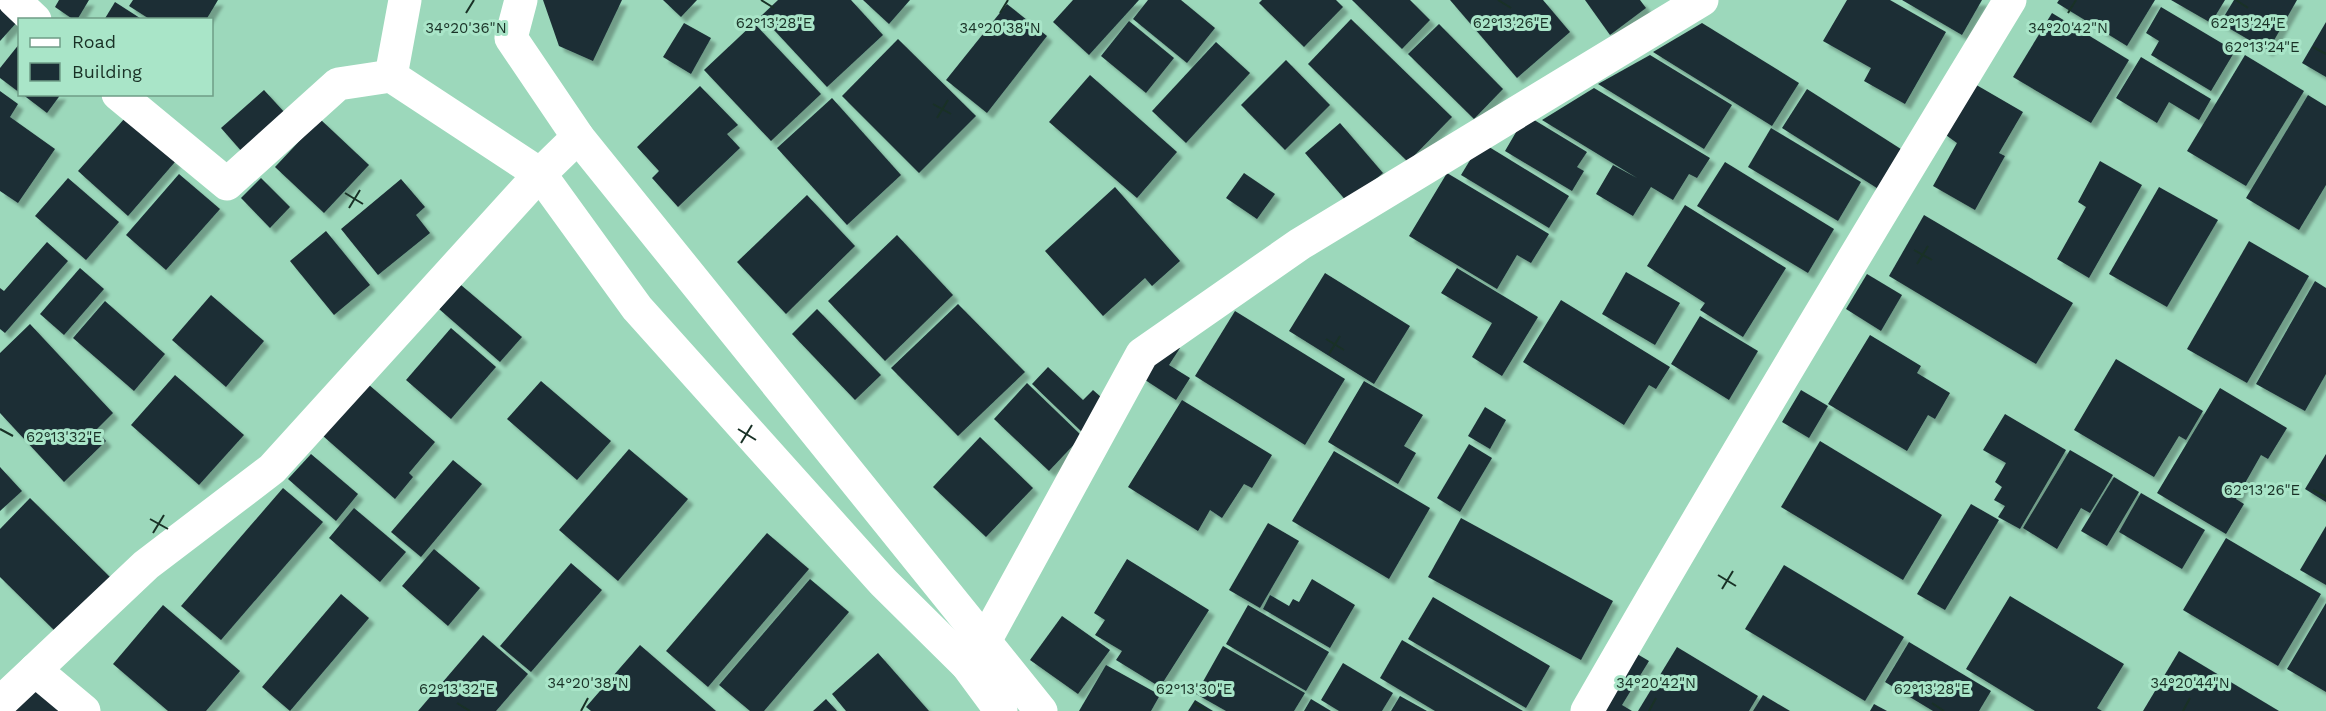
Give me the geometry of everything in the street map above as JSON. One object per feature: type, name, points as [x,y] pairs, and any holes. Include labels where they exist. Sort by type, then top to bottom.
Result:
[{"type":"street","points":[[14,0],[33,18]]},
{"type":"street","points":[[391,76],[405,0]]},
{"type":"street","points":[[521,0],[511,38],[578,137],[976,653],[1001,711]]},
{"type":"street","points":[[976,653],[1142,354],[1300,244],[1702,0]]},
{"type":"street","points":[[1587,711],[1890,197],[2010,0]]},
{"type":"street","points":[[120,96],[227,184],[338,84],[391,76],[540,174],[637,308],[883,582],[976,653],[1041,711]]},
{"type":"street","points":[[0,703],[147,565],[272,469],[540,174],[578,137]]},
{"type":"street","points":[[35,670],[84,711]]},
{"type":"building","points":[[59,0],[89,0],[78,18],[71,18],[55,7]]},
{"type":"building","points":[[133,0],[218,0],[207,18],[148,18],[129,6]]},
{"type":"building","points":[[543,0],[622,0],[593,61],[559,46]]},
{"type":"building","points":[[663,0],[697,0],[681,17]]},
{"type":"building","points":[[778,0],[851,0],[883,35],[827,87],[761,16]]},
{"type":"building","points":[[863,0],[910,0],[889,24]]},
{"type":"building","points":[[1073,0],[1139,0],[1089,55],[1053,22]]},
{"type":"building","points":[[1148,0],[1181,0],[1215,28],[1187,63],[1133,19]]},
{"type":"building","points":[[1262,0],[1336,0],[1343,7],[1304,47],[1259,3]]},
{"type":"building","points":[[1352,0],[1410,0],[1430,20],[1402,49]]},
{"type":"building","points":[[1450,0],[1543,0],[1570,32],[1517,78]]},
{"type":"building","points":[[1585,0],[1640,0],[1646,8],[1610,35]]},
{"type":"building","points":[[1847,0],[1890,0],[1946,32],[1905,104],[1864,81],[1871,68],[1823,41]]},
{"type":"building","points":[[1902,0],[1982,0],[1962,35]]},
{"type":"building","points":[[2059,0],[2155,0],[2127,46],[2057,3]]},
{"type":"building","points":[[2171,0],[2225,0],[2211,23]]},
{"type":"building","points":[[2234,0],[2297,0],[2268,51],[2220,23]]},
{"type":"building","points":[[115,2],[140,18],[105,18]]},
{"type":"building","points":[[1007,4],[1047,36],[987,113],[946,80]]},
{"type":"building","points":[[0,5],[18,21],[0,41]]},
{"type":"building","points":[[2161,7],[2235,51],[2211,91],[2151,55],[2159,41],[2146,33]]},
{"type":"building","points":[[2052,13],[2129,60],[2091,123],[2013,77]]},
{"type":"building","points":[[1351,19],[1452,117],[1408,162],[1308,64]]},
{"type":"building","points":[[1129,21],[1174,58],[1146,93],[1101,56]]},
{"type":"building","points":[[2326,22],[2326,77],[2302,63]]},
{"type":"building","points":[[684,23],[711,38],[691,74],[663,57]]},
{"type":"building","points":[[754,23],[821,94],[771,141],[704,70]]},
{"type":"building","points":[[1702,23],[1799,83],[1772,126],[1653,52]]},
{"type":"building","points":[[1439,24],[1503,89],[1474,119],[1408,54]]},
{"type":"building","points":[[898,39],[976,116],[919,173],[842,96]]},
{"type":"building","points":[[1216,42],[1250,73],[1186,143],[1152,111]]},
{"type":"building","points":[[18,46],[18,92],[0,78],[0,68]]},
{"type":"building","points":[[1650,55],[1732,105],[1704,149],[1598,84]]},
{"type":"building","points":[[2245,55],[2304,91],[2246,186],[2187,151]]},
{"type":"building","points":[[2141,57],[2211,99],[2199,120],[2169,102],[2157,123],[2116,98]]},
{"type":"building","points":[[1286,60],[1330,105],[1285,150],[1241,105]]},
{"type":"building","points":[[1090,75],[1177,152],[1137,198],[1049,122]]},
{"type":"building","points":[[1973,83],[2023,112],[1999,153],[2005,156],[1975,210],[1933,186],[1957,143],[1943,133]]},
{"type":"building","points":[[700,86],[738,125],[727,134],[740,148],[678,207],[652,178],[659,171],[637,147]]},
{"type":"building","points":[[1594,88],[1710,158],[1697,178],[1689,174],[1673,200],[1651,187],[1633,216],[1596,194],[1613,165],[1637,178],[1542,120]]},
{"type":"building","points":[[1807,89],[1904,151],[1880,190],[1782,128]]},
{"type":"building","points":[[264,90],[286,114],[243,153],[221,128]]},
{"type":"building","points":[[0,91],[18,104],[10,117],[55,149],[18,203],[0,191]]},
{"type":"building","points":[[2308,95],[2326,106],[2326,185],[2299,230],[2246,198]]},
{"type":"building","points":[[25,96],[60,96],[47,113]]},
{"type":"building","points":[[832,98],[901,175],[847,225],[777,148]]},
{"type":"building","points":[[1526,115],[1587,152],[1577,167],[1584,171],[1572,191],[1505,151]]},
{"type":"building","points":[[125,118],[175,162],[128,216],[78,171]]},
{"type":"building","points":[[320,119],[369,165],[324,213],[275,167]]},
{"type":"building","points":[[1340,123],[1383,173],[1348,203],[1305,153]]},
{"type":"building","points":[[1771,128],[1861,182],[1838,221],[1748,167]]},
{"type":"building","points":[[1481,142],[1569,196],[1549,228],[1461,175]]},
{"type":"building","points":[[2100,161],[2142,185],[2089,278],[2057,259],[2086,207],[2078,202]]},
{"type":"building","points":[[1725,162],[1834,229],[1808,273],[1697,206]]},
{"type":"building","points":[[1244,173],[1275,194],[1257,219],[1226,198]]},
{"type":"building","points":[[1447,173],[1549,234],[1531,263],[1517,255],[1497,289],[1409,236]]},
{"type":"building","points":[[179,174],[220,209],[166,270],[126,235]]},
{"type":"building","points":[[68,178],[119,222],[86,260],[35,216]]},
{"type":"building","points":[[261,178],[290,207],[270,228],[241,198]]},
{"type":"building","points":[[401,179],[425,207],[416,215],[430,233],[378,275],[341,229]]},
{"type":"building","points":[[1115,187],[1180,261],[1152,286],[1145,278],[1103,316],[1045,251]]},
{"type":"building","points":[[2159,187],[2218,220],[2167,307],[2109,274]]},
{"type":"building","points":[[807,195],[855,246],[786,314],[737,262]]},
{"type":"building","points":[[1685,205],[1786,268],[1743,337],[1700,310],[1705,303],[1647,266]]},
{"type":"building","points":[[1924,215],[2073,303],[2036,364],[1889,276]]},
{"type":"building","points":[[326,231],[370,285],[334,315],[290,261]]},
{"type":"building","points":[[897,235],[953,295],[885,361],[828,301]]},
{"type":"building","points":[[2249,241],[2309,276],[2247,383],[2187,349]]},
{"type":"building","points":[[47,242],[68,261],[5,333],[0,329],[0,288],[4,291]]},
{"type":"building","points":[[80,268],[104,289],[64,335],[40,314]]},
{"type":"building","points":[[1457,268],[1538,317],[1502,376],[1472,357],[1492,323],[1441,293]]},
{"type":"building","points":[[1626,272],[1680,303],[1655,345],[1602,314]]},
{"type":"building","points":[[1325,273],[1410,326],[1374,384],[1289,331]]},
{"type":"building","points":[[1867,274],[1902,295],[1881,331],[1846,309]]},
{"type":"building","points":[[2315,281],[2326,288],[2326,374],[2305,411],[2256,384]]},
{"type":"building","points":[[461,285],[522,337],[500,362],[439,309]]},
{"type":"building","points":[[211,295],[264,341],[226,387],[172,340]]},
{"type":"building","points":[[1561,300],[1670,367],[1656,389],[1649,385],[1624,425],[1523,362]]},
{"type":"building","points":[[105,301],[165,354],[134,391],[73,338]]},
{"type":"building","points":[[958,304],[1025,372],[958,436],[891,368]]},
{"type":"building","points":[[817,309],[881,375],[855,400],[792,334]]},
{"type":"building","points":[[1235,311],[1345,379],[1305,445],[1195,376]]},
{"type":"building","points":[[1700,316],[1758,351],[1729,400],[1671,364]]},
{"type":"building","points":[[30,324],[113,413],[96,430],[106,441],[64,482],[0,413],[0,353]]},
{"type":"building","points":[[451,328],[496,367],[451,419],[406,380]]},
{"type":"building","points":[[1870,335],[1921,366],[1917,373],[1950,393],[1935,419],[1928,415],[1907,451],[1828,404]]},
{"type":"building","points":[[1166,340],[1180,348],[1169,365],[1190,378],[1176,400],[1142,378]]},
{"type":"building","points":[[2116,359],[2203,411],[2186,440],[2179,436],[2154,477],[2074,430]]},
{"type":"building","points":[[1048,367],[1083,400],[1093,390],[1110,405],[1083,433],[1032,384]]},
{"type":"building","points":[[175,375],[244,435],[199,485],[131,425]]},
{"type":"building","points":[[541,381],[611,441],[577,480],[507,419]]},
{"type":"building","points":[[1364,381],[1423,415],[1404,446],[1416,453],[1398,484],[1328,442]]},
{"type":"building","points":[[1027,383],[1082,436],[1049,471],[994,419]]},
{"type":"building","points":[[368,384],[435,442],[409,473],[413,477],[395,499],[323,436]]},
{"type":"building","points":[[2220,388],[2287,428],[2268,459],[2261,455],[2236,499],[2244,504],[2226,534],[2157,493]]},
{"type":"building","points":[[1801,390],[1828,406],[1809,438],[1782,422]]},
{"type":"building","points":[[1182,400],[1272,455],[1252,488],[1244,484],[1222,518],[1210,510],[1198,531],[1128,487]]},
{"type":"building","points":[[1485,407],[1506,420],[1490,449],[1468,436]]},
{"type":"building","points":[[2005,414],[2066,450],[2020,529],[1998,517],[2005,506],[1994,500],[2002,487],[1995,482],[2006,463],[1983,450]]},
{"type":"building","points":[[980,437],[1033,488],[986,537],[933,487]]},
{"type":"building","points":[[1820,441],[1942,515],[1903,580],[1781,507]]},
{"type":"building","points":[[1469,444],[1492,458],[1460,512],[1437,498]]},
{"type":"building","points":[[629,449],[688,499],[618,581],[559,530]]},
{"type":"building","points":[[2070,450],[2113,475],[2090,513],[2081,508],[2057,549],[2023,528]]},
{"type":"building","points":[[1334,451],[1430,508],[1389,579],[1292,521]]},
{"type":"building","points":[[311,454],[358,494],[336,521],[288,479]]},
{"type":"building","points":[[2326,454],[2326,502],[2305,489]]},
{"type":"building","points":[[453,460],[482,484],[421,557],[391,532]]},
{"type":"building","points":[[0,467],[22,491],[0,511]]},
{"type":"building","points":[[2114,477],[2139,492],[2107,546],[2081,531]]},
{"type":"building","points":[[283,488],[323,522],[221,640],[181,606]]},
{"type":"building","points":[[2141,493],[2205,530],[2182,569],[2119,532]]},
{"type":"building","points":[[30,498],[112,579],[58,634],[0,577],[0,529]]},
{"type":"building","points":[[1971,504],[1999,520],[1945,610],[1917,594]]},
{"type":"building","points":[[354,508],[406,552],[380,582],[329,538]]},
{"type":"building","points":[[1461,518],[1613,601],[1581,660],[1428,577]]},
{"type":"building","points":[[1268,523],[1299,541],[1260,608],[1229,590]]},
{"type":"building","points":[[2326,526],[2326,585],[2300,570]]},
{"type":"building","points":[[767,533],[809,569],[708,687],[666,651]]},
{"type":"building","points":[[2226,538],[2321,594],[2278,666],[2183,610]]},
{"type":"building","points":[[434,549],[480,588],[448,626],[402,586]]},
{"type":"building","points":[[1127,559],[1209,610],[1160,687],[1116,660],[1122,651],[1095,635],[1105,620],[1094,613]]},
{"type":"building","points":[[571,563],[602,590],[531,672],[500,646]]},
{"type":"building","points":[[1784,565],[1904,637],[1865,701],[1745,629]]},
{"type":"building","points":[[810,579],[849,612],[764,711],[750,711],[719,685]]},
{"type":"building","points":[[1312,579],[1355,605],[1330,648],[1263,609],[1270,595],[1289,606],[1293,599],[1299,602]]},
{"type":"building","points":[[341,594],[369,618],[290,711],[262,687]]},
{"type":"building","points":[[2010,596],[2124,664],[2097,708],[2102,711],[2035,711],[1966,669]]},
{"type":"building","points":[[1433,597],[1550,666],[1526,708],[1408,639]]},
{"type":"building","points":[[2326,603],[2326,692],[2287,669]]},
{"type":"building","points":[[163,605],[240,671],[206,711],[168,711],[113,664]]},
{"type":"building","points":[[1248,605],[1329,652],[1306,691],[1226,644]]},
{"type":"building","points":[[1062,616],[1110,650],[1078,694],[1030,660]]},
{"type":"building","points":[[483,635],[528,674],[496,711],[418,711]]},
{"type":"building","points":[[1402,640],[1523,711],[1435,711],[1380,678]]},
{"type":"building","points":[[1909,642],[1991,691],[1979,711],[1933,711],[1885,682]]},
{"type":"building","points":[[640,645],[716,711],[591,711],[586,707]]},
{"type":"building","points":[[1223,646],[1305,693],[1294,711],[1226,711],[1196,694]]},
{"type":"building","points":[[1677,647],[1758,696],[1749,711],[1638,711]]},
{"type":"building","points":[[1632,651],[1649,661],[1622,705],[1632,711],[1596,711]]},
{"type":"building","points":[[2179,651],[2279,711],[2143,711]]},
{"type":"building","points":[[878,653],[929,711],[846,711],[832,694]]},
{"type":"building","points":[[1343,663],[1393,693],[1382,711],[1339,711],[1321,700]]},
{"type":"building","points":[[1106,665],[1160,695],[1151,711],[1079,711]]},
{"type":"building","points":[[38,683],[65,711],[8,711]]},
{"type":"building","points":[[1763,695],[1790,711],[1753,711]]},
{"type":"building","points":[[1400,696],[1427,711],[1391,711]]},
{"type":"building","points":[[826,699],[837,711],[813,711]]},
{"type":"building","points":[[1311,699],[1331,711],[1304,711]]},
{"type":"building","points":[[1195,700],[1213,711],[1188,711]]},
{"type":"building","points":[[1874,704],[1887,711],[1870,711]]}]
